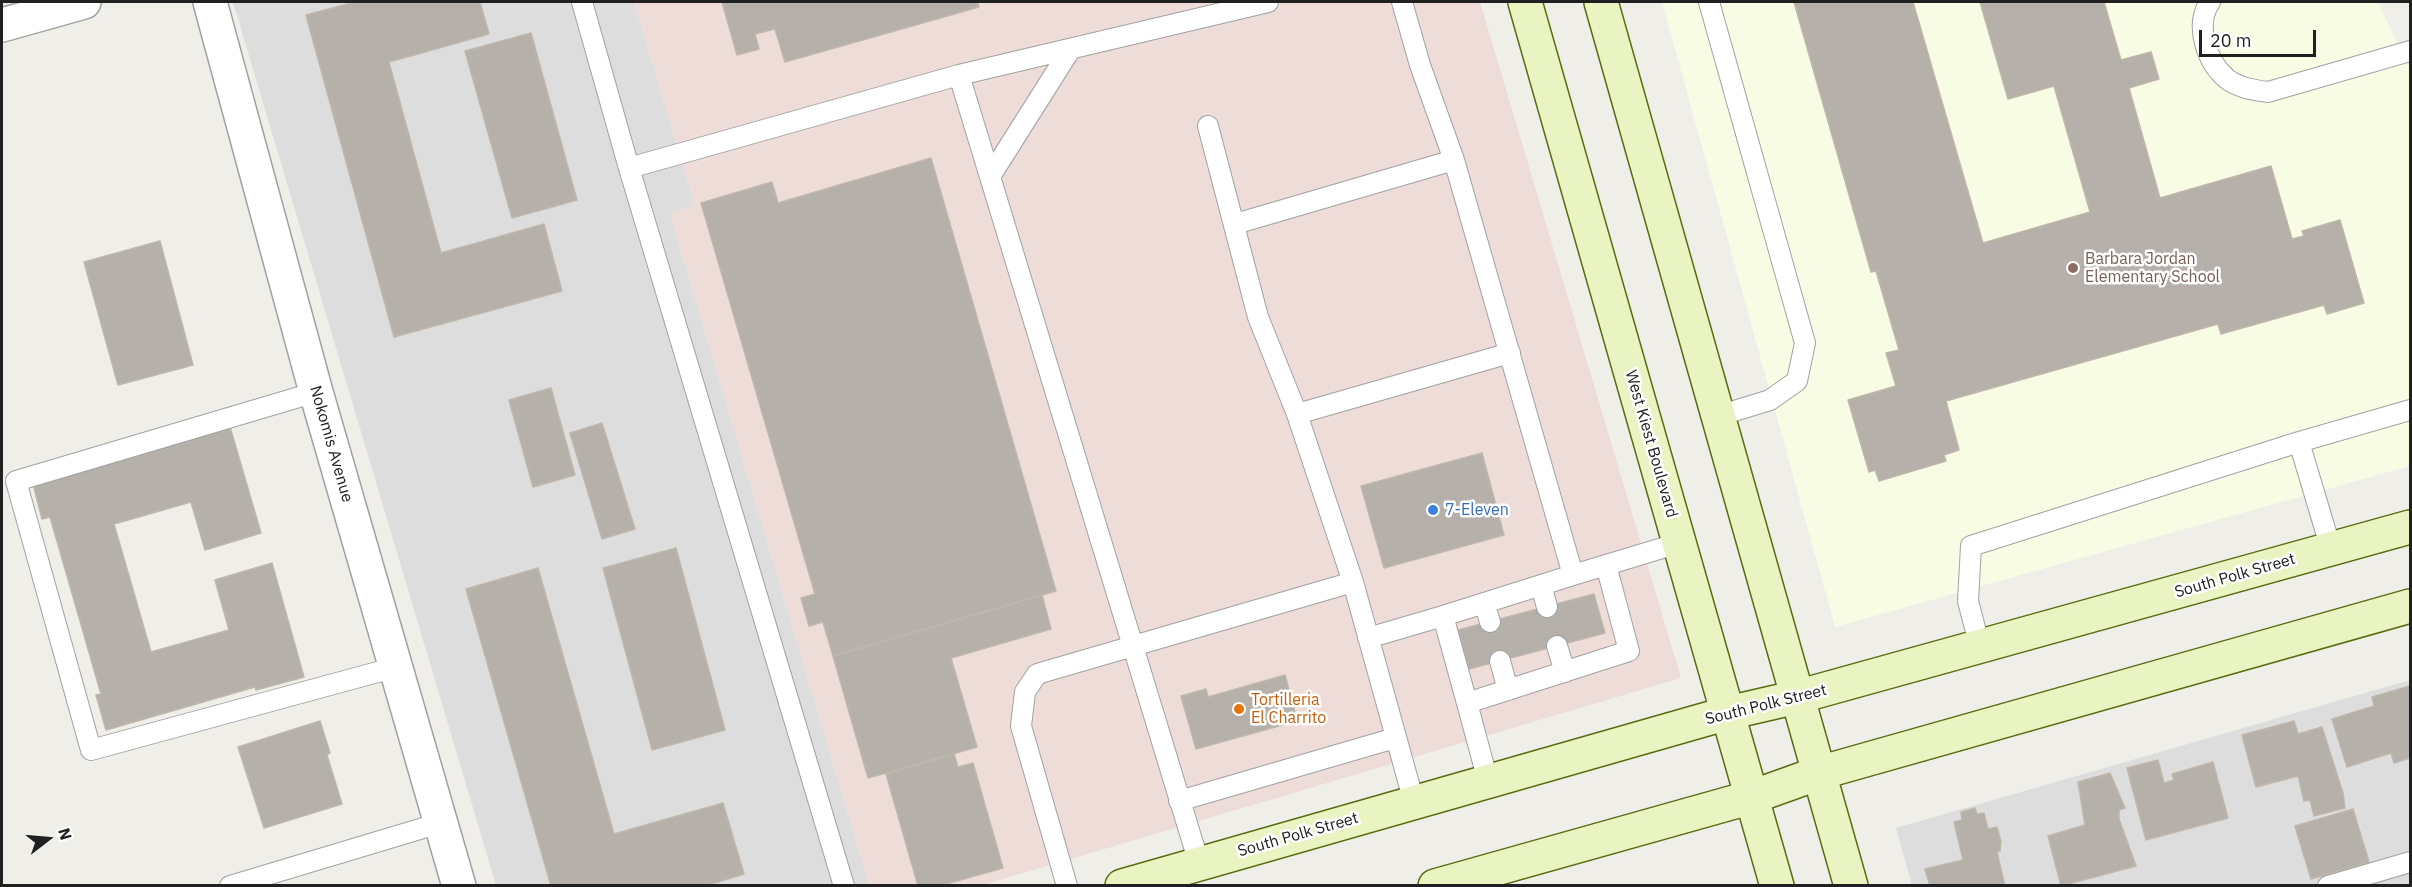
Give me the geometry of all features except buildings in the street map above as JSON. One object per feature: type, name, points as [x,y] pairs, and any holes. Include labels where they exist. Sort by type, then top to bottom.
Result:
[{"type":"main road","name":"West Kiest Boulevard","points":[[1525,2],[1778,885]]},
{"type":"main road","points":[[1601,2],[1851,885]]},
{"type":"main road","name":"South Polk Street","points":[[1122,885],[1201,874],[1414,802],[1728,713],[1797,697],[2410,527]]},
{"type":"main road","points":[[1435,885],[1752,798],[1819,774],[2410,606]]},
{"type":"street","points":[[2,25],[84,2]]},
{"type":"street","name":"Nokomis Avenue","points":[[210,2],[316,392],[459,885]]},
{"type":"lane","points":[[582,2],[629,168],[844,885]]},
{"type":"lane","points":[[629,168],[959,75],[1264,2]]},
{"type":"lane","points":[[1402,2],[1420,65],[1454,160],[1573,575]]},
{"type":"lane","points":[[1709,2],[1805,343],[1797,381],[1770,400],[1718,416]]},
{"type":"lane","points":[[2210,2],[2203,26],[2205,46],[2214,65],[2229,80],[2247,89],[2268,92],[2410,51]]},
{"type":"lane","points":[[991,175],[1070,50]]},
{"type":"lane","points":[[959,75],[1201,874]]},
{"type":"lane","points":[[1208,126],[1258,317],[1297,414],[1353,582],[1414,802]]},
{"type":"lane","points":[[1235,224],[1454,160]]},
{"type":"lane","points":[[1297,414],[1510,353]]},
{"type":"lane","points":[[316,392],[16,481],[91,750],[396,667]]},
{"type":"lane","points":[[1980,647],[1968,601],[1971,546],[2299,442],[2410,410]]},
{"type":"lane","points":[[2299,442],[2331,549]]},
{"type":"lane","points":[[1368,638],[1443,616],[1487,612],[1541,585],[1679,543]]},
{"type":"lane","points":[[1467,703],[1629,651],[1606,564]]},
{"type":"lane","points":[[1067,885],[1021,726],[1025,692],[1037,674],[1353,582]]},
{"type":"lane","points":[[1541,585],[1547,607]]},
{"type":"lane","points":[[1443,616],[1488,782]]},
{"type":"lane","points":[[1557,646],[1565,672]]},
{"type":"lane","points":[[1500,661],[1508,690]]},
{"type":"lane","points":[[1179,801],[1395,738]]},
{"type":"lane","points":[[230,885],[440,823]]},
{"type":"lane","points":[[2328,885],[2410,862]]},
{"type":"shaded area","points":[[233,2],[634,2],[695,206],[670,214],[869,885],[496,885]]},
{"type":"shaded area","points":[[634,2],[1480,2],[1681,678],[983,885],[869,885],[670,214],[695,206]]},
{"type":"shaded area","name":"Barbara Jordan Elementary School","points":[[1662,2],[2378,2],[2410,70],[2410,466],[1835,627]]},
{"type":"shaded area","points":[[2410,680],[2410,885],[1912,885],[1896,828]]},
{"type":"place","name":"Barbara Jordan Elementary School","points":[[2073,268]]},
{"type":"place","name":"7-Eleven","points":[[1433,510]]},
{"type":"place","name":"Tortilleria El Charrito","points":[[1239,709]]}]
